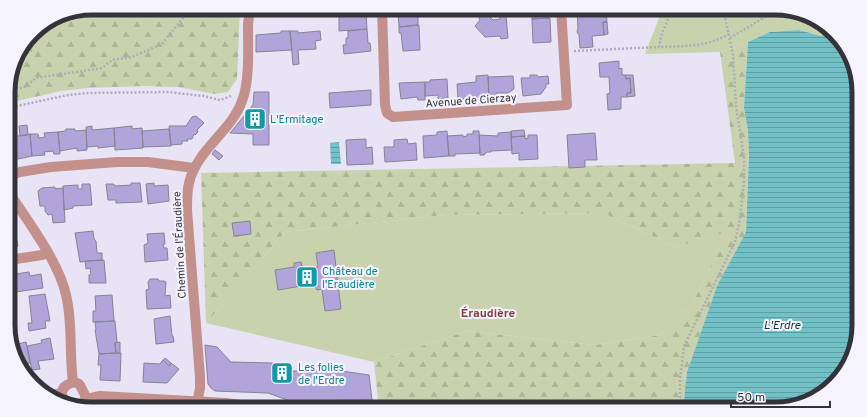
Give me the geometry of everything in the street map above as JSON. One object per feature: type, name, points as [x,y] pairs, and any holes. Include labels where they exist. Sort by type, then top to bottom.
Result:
[{"type":"street","name":"Chemin de l'Éraudière","points":[[197,402],[200,388],[200,377],[188,210],[188,184],[194,168],[211,144],[231,121],[243,100],[247,76],[250,15]]},
{"type":"street","name":"Avenue de Cierzay","points":[[382,15],[385,105],[387,113],[393,116],[567,105],[561,15]]},
{"type":"street","points":[[15,174],[51,167],[117,162],[148,162],[194,168]]},
{"type":"street","points":[[15,202],[47,251],[60,276],[66,295],[70,318],[73,382]]},
{"type":"street","points":[[15,259],[42,254],[47,251]]},
{"type":"street","points":[[64,396],[63,390],[67,385],[73,382],[81,386],[85,401]]},
{"type":"street","points":[[88,402],[100,396],[158,402]]},
{"type":"path","points":[[15,88],[22,88],[36,78],[102,68],[112,60],[132,57],[162,44],[185,15]]},
{"type":"path","points":[[659,47],[662,33],[670,15]]},
{"type":"path","points":[[678,402],[684,346],[735,242],[740,219],[744,181],[744,157],[737,114],[733,55],[725,15]]},
{"type":"path","points":[[730,38],[768,15]]},
{"type":"path","points":[[563,52],[690,46],[719,40],[729,34]]},
{"type":"path","points":[[25,54],[31,51],[32,44]]},
{"type":"path","points":[[15,106],[68,95],[88,93],[167,92],[204,96],[220,100],[231,96]]},
{"type":"green space","points":[[92,15],[240,15],[237,79],[228,92],[215,94],[178,87],[144,86],[88,88],[61,91],[15,101],[16,77],[25,54],[41,34],[63,21],[77,16]]},
{"type":"green space","points":[[660,15],[790,16],[809,23],[825,33],[821,36],[799,30],[770,32],[720,52],[645,54]]},
{"type":"green space","points":[[748,42],[744,108],[748,131],[749,155],[746,232],[717,286],[687,372],[684,402],[411,402],[378,400],[374,362],[467,331],[595,345],[660,335],[692,304],[729,231],[676,247],[603,213],[445,215],[285,232],[206,323],[201,173],[735,163],[720,52]]},
{"type":"green space","points":[[603,213],[676,247],[730,230],[692,304],[660,335],[595,345],[467,331],[374,362],[206,323],[285,232],[445,215]]},
{"type":"water","name":"L'Erdre","points":[[799,30],[821,36],[825,33],[839,49],[849,72],[852,92],[851,340],[844,359],[833,376],[818,389],[799,398],[780,402],[684,402],[687,372],[717,286],[746,232],[749,155],[748,131],[744,108],[748,42],[770,32]]},
{"type":"water","points":[[339,142],[341,164],[331,164],[330,143]]},
{"type":"building","points":[[339,15],[366,15],[367,29],[339,31]]},
{"type":"building","points":[[398,15],[418,15],[418,25],[399,27]]},
{"type":"building","points":[[482,15],[488,15],[493,20],[500,19],[499,15],[506,15],[508,38],[501,39],[500,36],[485,37],[475,26],[480,20],[479,18]]},
{"type":"building","points":[[532,15],[549,15],[549,18],[532,19]]},
{"type":"building","points":[[577,15],[606,15],[607,22],[603,22],[604,35],[592,36],[593,47],[580,48],[579,35],[577,32]]},
{"type":"building","points":[[550,18],[551,42],[533,43],[532,19]]},
{"type":"building","points":[[603,22],[607,22],[608,34],[604,35]]},
{"type":"building","points":[[419,25],[420,50],[403,51],[399,27]]},
{"type":"building","points":[[367,29],[368,43],[370,43],[371,51],[344,54],[343,45],[346,45],[348,31]]},
{"type":"building","points":[[281,31],[290,31],[292,50],[256,52],[256,35],[281,33]]},
{"type":"building","points":[[290,31],[298,31],[298,33],[320,31],[321,40],[315,41],[316,49],[298,50],[299,64],[293,65]]},
{"type":"building","points":[[619,61],[619,69],[622,68],[622,75],[625,75],[626,79],[630,78],[631,93],[627,93],[627,97],[621,97],[621,109],[608,110],[607,94],[610,93],[609,77],[600,77],[599,63]]},
{"type":"building","points":[[488,75],[489,99],[458,99],[457,84],[476,82],[476,76]]},
{"type":"building","points":[[530,75],[537,75],[538,77],[548,76],[549,84],[546,84],[546,87],[541,94],[523,96],[521,78],[530,78]]},
{"type":"building","points":[[625,75],[633,75],[635,96],[627,97],[627,93],[631,93],[630,78],[626,79]]},
{"type":"building","points":[[513,76],[514,89],[508,93],[496,93],[496,95],[489,96],[488,77]]},
{"type":"building","points":[[447,79],[448,98],[438,99],[438,95],[425,96],[425,82],[430,82],[430,80]]},
{"type":"building","points":[[425,82],[425,100],[418,100],[417,97],[401,99],[399,83]]},
{"type":"building","points":[[371,90],[371,105],[330,108],[329,93]]},
{"type":"building","name":"L'Ermitage","points":[[254,92],[269,92],[269,145],[253,145],[253,134],[230,133],[253,105]]},
{"type":"building","points":[[196,116],[204,123],[197,130],[198,132],[195,135],[194,134],[192,139],[182,141],[182,144],[171,145],[169,126],[186,126],[192,117]]},
{"type":"building","points":[[27,125],[28,135],[20,136],[19,126]]},
{"type":"building","points":[[92,126],[92,130],[114,128],[115,146],[98,148],[98,146],[87,147],[86,127]]},
{"type":"building","points":[[132,126],[132,129],[142,128],[143,148],[115,150],[114,128]]},
{"type":"building","points":[[66,129],[75,129],[75,131],[86,130],[87,150],[77,151],[77,148],[60,151],[58,132],[65,131]]},
{"type":"building","points":[[169,129],[171,146],[143,147],[142,131]]},
{"type":"building","points":[[524,130],[525,136],[511,137],[511,131]]},
{"type":"building","points":[[447,131],[449,156],[424,158],[423,136],[437,135],[437,132]]},
{"type":"building","points":[[473,131],[479,131],[480,153],[455,154],[455,156],[449,156],[447,136],[463,135],[463,137],[467,136],[467,134],[473,134]]},
{"type":"building","points":[[58,132],[60,154],[54,154],[53,151],[44,152],[45,155],[32,156],[30,134],[38,134],[39,138],[45,137],[44,133]]},
{"type":"building","points":[[511,132],[512,150],[491,151],[484,155],[480,155],[479,135],[498,136],[498,133]]},
{"type":"building","points":[[595,133],[597,160],[585,160],[585,167],[569,168],[567,135]]},
{"type":"building","points":[[30,134],[32,156],[18,159],[15,158],[15,136]]},
{"type":"building","points":[[528,135],[537,135],[538,159],[519,160],[519,153],[512,154],[511,137],[525,136],[525,139],[528,138]]},
{"type":"building","points":[[366,139],[366,148],[372,147],[373,164],[347,165],[346,140]]},
{"type":"building","points":[[407,139],[408,144],[416,143],[417,160],[385,162],[384,147],[394,147],[394,140]]},
{"type":"building","points":[[215,150],[223,156],[219,160],[212,154]]},
{"type":"building","points":[[131,183],[140,183],[142,202],[116,203],[116,200],[108,200],[106,184],[113,184],[116,186],[131,185]]},
{"type":"building","points":[[154,183],[154,186],[168,185],[169,201],[148,204],[146,184]]},
{"type":"building","points":[[82,184],[90,184],[92,205],[73,206],[73,208],[64,210],[63,186],[78,185],[78,189],[82,189]]},
{"type":"building","points":[[55,187],[55,189],[63,188],[65,222],[53,223],[52,214],[48,215],[45,211],[45,206],[40,206],[38,191],[42,188]]},
{"type":"building","points":[[250,221],[251,234],[234,236],[232,223]]},
{"type":"building","points":[[15,231],[18,246],[15,247]]},
{"type":"building","points":[[93,231],[97,253],[102,253],[102,260],[80,262],[75,233]]},
{"type":"building","points":[[164,233],[165,244],[163,244],[164,248],[167,248],[168,260],[145,262],[144,245],[148,243],[147,234]]},
{"type":"building","name":"Château de l'Eraudière","points":[[334,250],[341,309],[325,311],[322,289],[317,290],[313,284],[278,290],[275,270],[294,267],[294,263],[301,262],[303,270],[318,267],[316,253]]},
{"type":"building","points":[[104,260],[106,283],[89,283],[89,275],[91,274],[90,268],[86,269],[85,261]]},
{"type":"building","points":[[29,272],[30,276],[41,274],[43,288],[15,292],[15,274]]},
{"type":"building","points":[[150,279],[158,279],[159,281],[166,282],[165,296],[170,295],[171,308],[147,309],[146,290],[149,289],[148,282]]},
{"type":"building","points":[[45,294],[50,321],[45,321],[46,328],[29,331],[28,323],[32,323],[29,296]]},
{"type":"building","points":[[112,295],[114,321],[93,322],[93,311],[96,311],[95,296]]},
{"type":"building","points":[[170,316],[174,342],[156,344],[154,319]]},
{"type":"building","points":[[115,321],[117,342],[115,343],[116,353],[99,354],[95,322]]},
{"type":"building","points":[[50,338],[54,359],[38,361],[40,369],[32,370],[27,346],[42,343],[41,340]]},
{"type":"building","points":[[26,342],[30,363],[26,364],[18,344]]},
{"type":"building","points":[[120,342],[120,353],[116,353],[115,343]]},
{"type":"building","name":"Les folies de l'Erdre","points":[[205,345],[217,347],[231,362],[272,363],[293,371],[335,370],[369,375],[372,400],[290,401],[268,393],[215,391],[208,384]]},
{"type":"building","points":[[121,353],[120,381],[100,380],[101,365],[98,365],[99,354]]},
{"type":"building","points":[[165,358],[171,363],[169,366],[163,360]]},
{"type":"building","points":[[163,360],[169,366],[171,363],[179,369],[167,383],[143,382],[144,363],[160,364]]},
{"type":"place","name":"L'Ermitage","points":[[255,119]]},
{"type":"place","name":"Château de l'Eraudière","points":[[307,277]]},
{"type":"place","name":"Les folies de l'Erdre","points":[[282,373]]},
{"type":"district","name":"Éraudière","points":[[488,313]]}]
